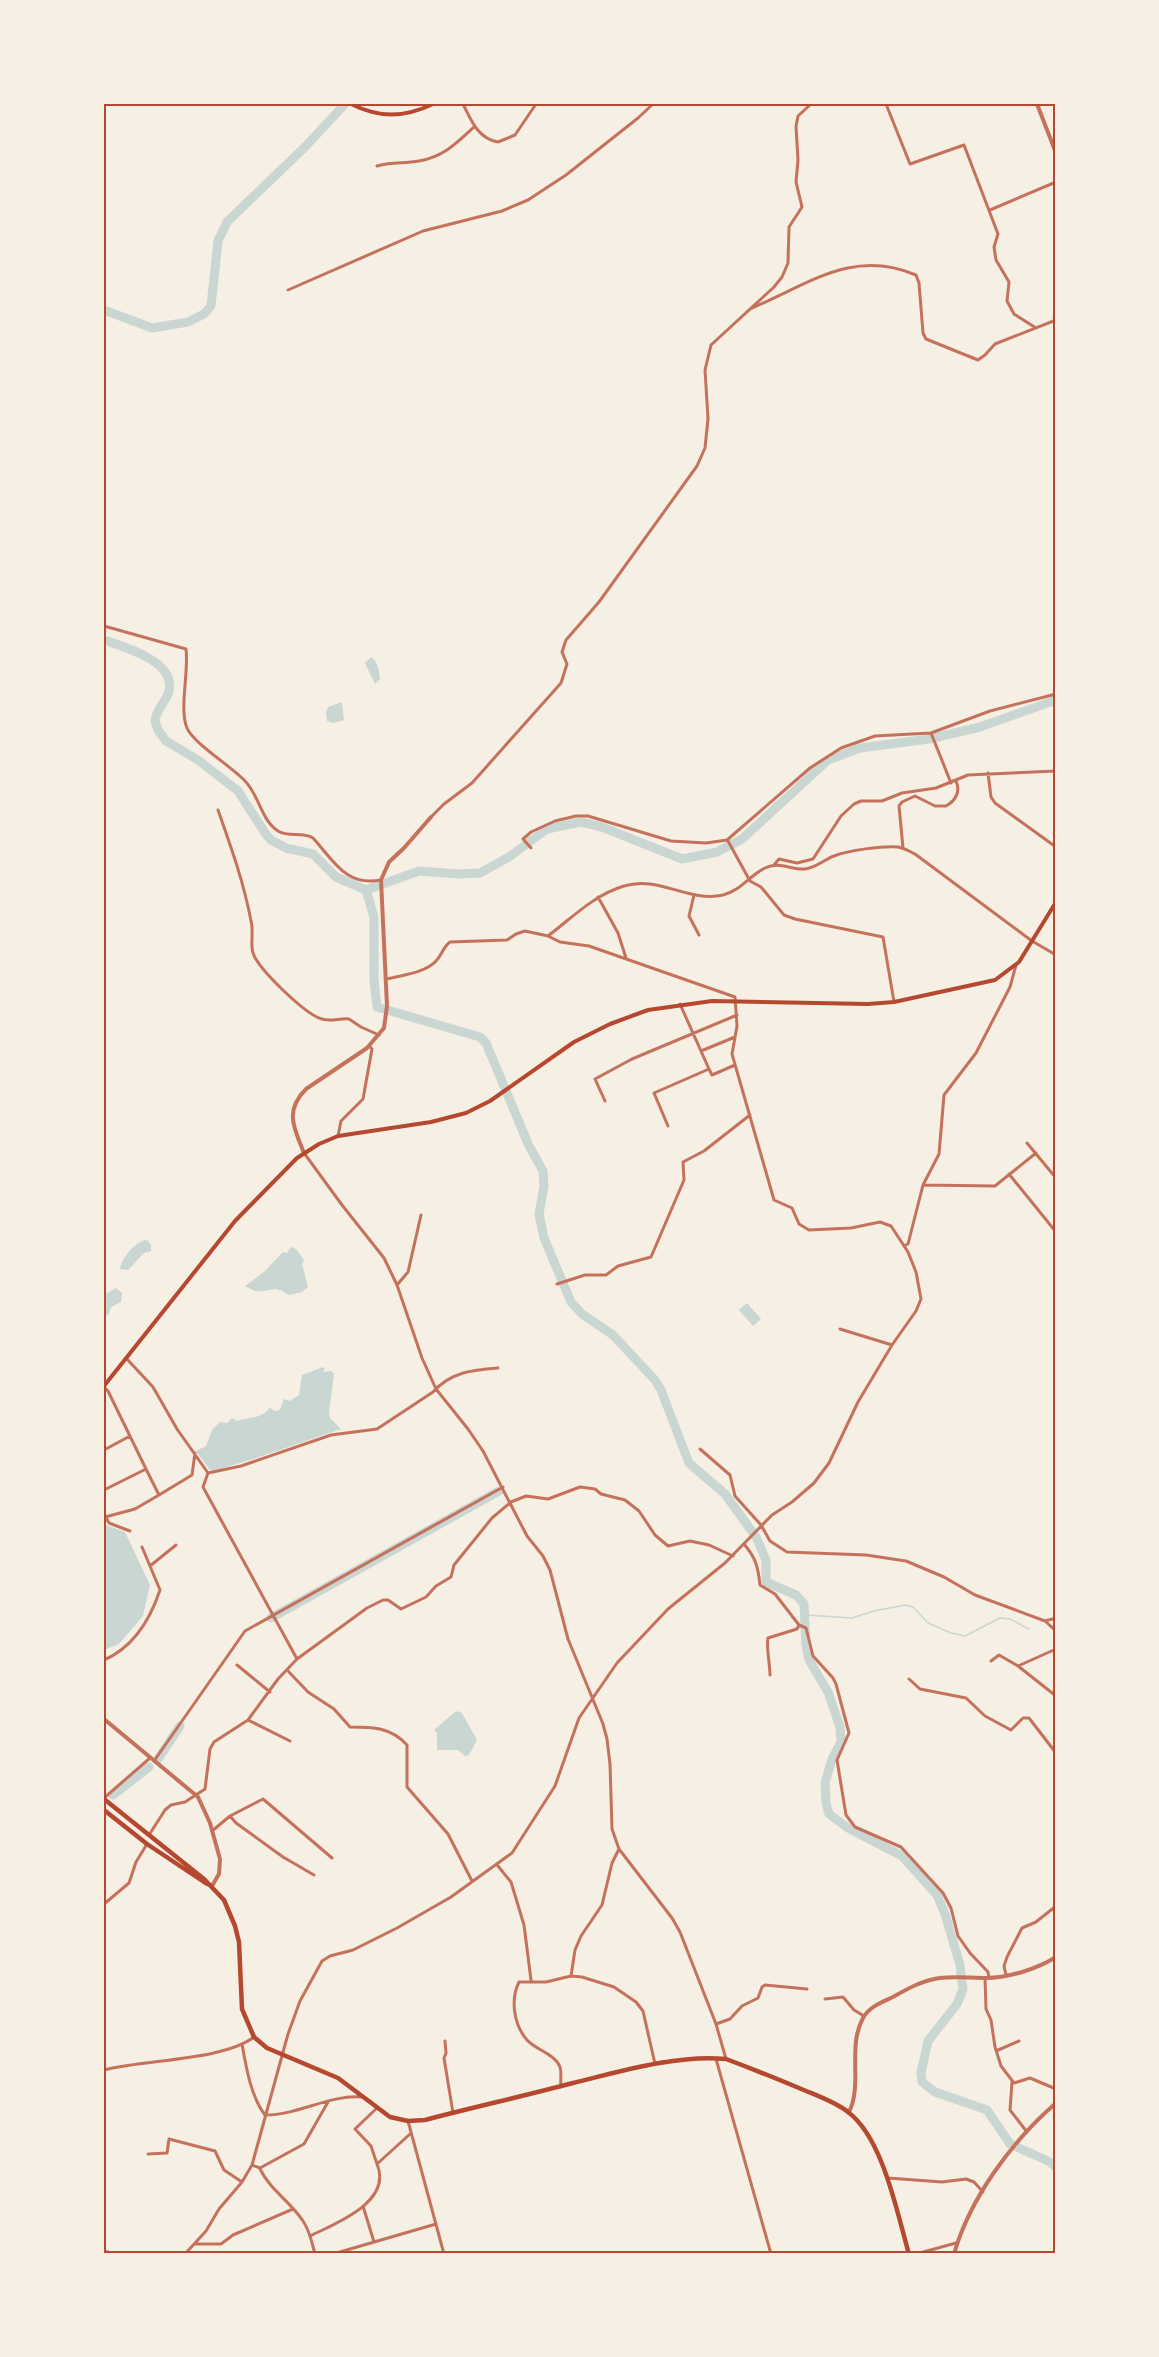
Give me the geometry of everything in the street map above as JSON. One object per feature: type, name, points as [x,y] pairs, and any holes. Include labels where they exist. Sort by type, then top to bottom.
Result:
[{"type":"main road","points":[[353,105],[374,113],[397,115],[411,113],[433,104]]},
{"type":"main road","points":[[104,1387],[235,1221],[268,1185],[304,1153],[338,1136],[444,1120],[466,1113],[502,1092],[574,1042],[610,1024],[648,1010],[680,1004],[735,1001],[868,1004],[894,1002],[976,986],[995,980],[1016,965],[1056,902]]},
{"type":"main road","points":[[104,1799],[212,1886],[224,1900],[239,1942],[242,2009],[254,2037],[267,2049],[338,2078],[390,2117],[408,2121],[425,2120],[616,2071],[655,2064],[715,2057],[726,2058],[832,2102],[849,2112],[864,2128],[873,2143],[909,2253]]},
{"type":"main road","points":[[104,1810],[199,1881],[212,1886]]},
{"type":"street","points":[[464,104],[474,127],[486,138],[498,142],[515,135],[536,104]]},
{"type":"street","points":[[288,290],[423,231],[502,211],[528,200],[566,175],[653,104]]},
{"type":"street","points":[[726,2058],[716,2024],[680,1932],[672,1918],[619,1849],[612,1829],[607,1739],[568,1640],[550,1570],[543,1556],[527,1536],[503,1487],[468,1429],[436,1389],[422,1358],[397,1284],[384,1258],[304,1153],[292,1115],[298,1097],[306,1089],[369,1046],[379,1035],[387,1017],[381,880],[389,862],[444,804],[472,783],[561,683],[567,664],[562,652],[566,640],[599,602],[697,466],[705,448],[708,419],[706,360],[715,340],[774,287],[782,277],[788,262],[789,226],[802,207],[796,182],[798,160],[796,126],[798,116],[811,104]]},
{"type":"street","points":[[886,104],[910,164],[964,146],[998,234],[994,247],[996,260],[1009,282],[1007,301],[1014,314],[1035,327]]},
{"type":"street","points":[[1037,104],[1056,153]]},
{"type":"street","points":[[377,166],[401,161],[416,162],[440,155],[451,149],[474,127]]},
{"type":"street","points":[[990,210],[1056,182]]},
{"type":"street","points":[[748,309],[843,268],[876,265],[916,275],[919,283],[923,333],[926,339],[967,357],[978,360],[985,356],[995,344],[1056,320]]},
{"type":"street","points":[[104,626],[186,650],[188,663],[185,720],[192,737],[249,785],[275,830],[313,838],[344,872],[354,879],[368,882],[381,880]]},
{"type":"street","points":[[531,848],[524,839],[531,832],[555,821],[576,816],[604,820],[672,841],[706,843],[727,840],[810,768],[841,748],[875,736],[932,733],[990,711],[1056,694]]},
{"type":"street","points":[[903,848],[899,806],[902,802],[915,796],[934,806],[946,806],[957,796],[958,786],[935,745],[932,733]]},
{"type":"street","points":[[774,865],[779,859],[797,862],[813,859],[841,816],[861,801],[882,801],[902,793],[926,790],[954,782],[968,775],[1056,771]]},
{"type":"street","points":[[988,773],[991,797],[995,803],[1056,847]]},
{"type":"street","points":[[218,810],[245,897],[252,924],[253,953],[260,967],[293,1000],[314,1016],[328,1020],[350,1019],[361,1028],[379,1035]]},
{"type":"street","points":[[728,841],[750,881],[761,887],[784,915],[883,937],[894,1002]]},
{"type":"street","points":[[548,936],[598,897],[622,886],[641,883],[694,895],[724,895],[750,881],[759,871],[774,865],[809,868],[842,853],[903,848],[915,854],[1032,941],[1056,955]]},
{"type":"street","points":[[694,895],[689,916],[699,935]]},
{"type":"street","points":[[598,897],[618,933],[626,959]]},
{"type":"street","points":[[185,2253],[206,2231],[219,2209],[242,2182],[252,2165],[284,2056],[288,2034],[300,2001],[322,1961],[330,1956],[353,1950],[397,1928],[451,1897],[498,1866],[512,1853],[549,1797],[579,1718],[617,1663],[668,1610],[733,1556],[772,1515],[807,1490],[829,1463],[858,1402],[916,1311],[921,1299],[916,1272],[904,1246],[891,1227],[880,1222],[809,1230],[802,1228],[792,1208],[774,1200],[732,1054],[737,1015],[735,997],[589,946],[560,942],[548,936],[525,931],[507,940],[450,942],[444,946],[439,958],[433,964],[387,979]]},
{"type":"street","points":[[904,1246],[908,1244],[922,1185],[939,1154],[944,1095],[976,1053],[1010,987],[1016,965]]},
{"type":"street","points":[[680,1004],[712,1075],[735,1065]]},
{"type":"street","points":[[605,1101],[595,1079],[632,1059],[737,1015]]},
{"type":"street","points":[[701,1051],[735,1036]]},
{"type":"street","points":[[338,1136],[341,1121],[363,1099],[371,1060],[372,1049],[369,1046]]},
{"type":"street","points":[[668,1126],[654,1093],[709,1069]]},
{"type":"street","points":[[557,1284],[585,1275],[606,1275],[618,1266],[651,1257],[684,1180],[683,1162],[704,1151],[750,1115]]},
{"type":"street","points":[[1027,1143],[1056,1178]]},
{"type":"street","points":[[922,1185],[995,1186],[1036,1154]]},
{"type":"street","points":[[1009,1174],[1056,1232]]},
{"type":"street","points":[[397,1284],[408,1272],[422,1215]]},
{"type":"street","points":[[840,1329],[892,1346]]},
{"type":"street","points":[[126,1358],[153,1387],[177,1429],[208,1473]]},
{"type":"street","points":[[208,1473],[241,1466],[331,1435],[377,1429],[452,1376],[469,1370],[498,1368]]},
{"type":"street","points":[[104,1387],[159,1496]]},
{"type":"street","points":[[104,1450],[130,1436]]},
{"type":"street","points":[[700,1449],[730,1475],[735,1496],[770,1541],[787,1552],[866,1555],[906,1561],[944,1577],[975,1595],[1011,1606],[1025,1615],[1045,1621],[1056,1630]]},
{"type":"street","points":[[130,1531],[109,1523],[104,1515],[135,1509],[192,1475],[195,1453]]},
{"type":"street","points":[[104,1490],[146,1469]]},
{"type":"street","points":[[208,1473],[203,1486],[297,1659]]},
{"type":"street","points":[[104,1799],[152,1759],[241,1635],[503,1487]]},
{"type":"street","points":[[149,1836],[165,1810],[171,1805],[186,1802],[205,1789],[210,1749],[214,1742],[248,1720],[297,1659],[367,1608],[383,1600],[388,1600],[402,1609],[426,1597],[436,1586],[451,1577],[454,1565],[492,1518],[511,1502],[526,1496],[548,1499],[580,1487],[595,1489],[601,1494],[625,1500],[639,1511],[655,1535],[668,1546],[690,1541],[709,1545],[733,1556]]},
{"type":"street","points":[[744,1544],[756,1558],[760,1584],[778,1597],[799,1625],[809,1631],[810,1651],[833,1678],[849,1729],[849,1737],[837,1760],[846,1815],[855,1827],[901,1847],[943,1893],[951,1908],[958,1936],[988,1972],[986,2009],[991,2020],[1001,2066],[1012,2082],[1010,2110],[1027,2132]]},
{"type":"street","points":[[150,1566],[176,1545]]},
{"type":"street","points":[[104,1660],[134,1641],[154,1606],[160,1590],[142,1547]]},
{"type":"street","points":[[1045,1621],[1056,1618]]},
{"type":"street","points":[[770,1675],[770,1656],[766,1642],[768,1638],[797,1629],[799,1625]]},
{"type":"street","points":[[1018,1666],[1056,1649]]},
{"type":"street","points":[[991,1661],[1003,1655],[1056,1696]]},
{"type":"street","points":[[237,1665],[270,1692]]},
{"type":"street","points":[[287,1670],[308,1692],[334,1709],[350,1727],[380,1728],[392,1733],[407,1745],[407,1787],[448,1834],[472,1881]]},
{"type":"street","points":[[909,1679],[920,1689],[966,1698],[985,1716],[1011,1730],[1023,1718],[1029,1718],[1056,1753]]},
{"type":"street","points":[[104,1719],[197,1796],[212,1831],[221,1867],[212,1886]]},
{"type":"street","points":[[248,1720],[290,1741]]},
{"type":"street","points":[[212,1831],[230,1816],[263,1799],[332,1858]]},
{"type":"street","points":[[230,1816],[236,1823],[283,1857],[314,1875]]},
{"type":"street","points":[[104,1904],[129,1883],[136,1862],[147,1844]]},
{"type":"street","points":[[571,1976],[575,1950],[581,1936],[602,1905],[612,1863],[619,1849]]},
{"type":"street","points":[[498,1866],[511,1882],[524,1925],[531,1980]]},
{"type":"street","points":[[1006,1975],[1004,1966],[1006,1957],[1022,1928],[1036,1922],[1056,1906]]},
{"type":"street","points":[[849,2112],[855,2101],[855,2058],[858,2035],[864,2016],[876,2005],[937,1978],[987,1978],[1006,1975],[1028,1969],[1056,1957]]},
{"type":"street","points":[[561,2086],[560,2066],[528,2040],[514,2010],[513,1999],[519,1982],[531,1980],[546,1982],[571,1976],[591,1978],[614,1988],[639,2006],[645,2016],[655,2064]]},
{"type":"street","points":[[716,2024],[730,2019],[742,2006],[758,1998],[765,1985],[807,1989]]},
{"type":"street","points":[[825,1999],[843,1997],[854,2010],[864,2016]]},
{"type":"street","points":[[104,2070],[218,2052],[242,2044],[254,2037]]},
{"type":"street","points":[[445,2041],[444,2058],[453,2113]]},
{"type":"street","points":[[996,2051],[1019,2041]]},
{"type":"street","points":[[242,2044],[246,2068],[260,2109],[266,2115],[292,2113],[349,2096],[363,2097]]},
{"type":"street","points":[[715,2057],[771,2253]]},
{"type":"street","points":[[1012,2082],[1030,2078],[1056,2089]]},
{"type":"street","points":[[260,2169],[304,2144],[328,2102]]},
{"type":"street","points":[[954,2253],[956,2244],[997,2168],[1027,2132],[1056,2103]]},
{"type":"street","points":[[310,2236],[341,2221],[373,2196],[381,2180],[377,2164],[371,2146],[355,2130],[378,2108]]},
{"type":"street","points":[[408,2121],[444,2253]]},
{"type":"street","points":[[377,2164],[410,2134]]},
{"type":"street","points":[[148,2154],[167,2153],[169,2139],[205,2148],[215,2151],[224,2170],[242,2182]]},
{"type":"street","points":[[252,2165],[260,2169],[268,2184],[304,2222],[315,2253]]},
{"type":"street","points":[[886,2178],[942,2182],[966,2179],[974,2182],[983,2192]]},
{"type":"street","points":[[363,2206],[374,2242]]},
{"type":"street","points":[[194,2244],[221,2244],[233,2235],[293,2209]]},
{"type":"street","points":[[333,2253],[436,2224]]},
{"type":"street","points":[[916,2253],[956,2244]]},
{"type":"street","points":[[104,2251],[114,2253]]},
{"type":"shaded area","points":[[371,657],[377,664],[379,672],[380,679],[375,684],[365,663]]},
{"type":"shaded area","points":[[342,702],[344,720],[333,723],[327,721],[328,707]]},
{"type":"shaded area","points":[[147,1240],[151,1245],[151,1251],[144,1253],[128,1270],[120,1269],[130,1251],[138,1243]]},
{"type":"shaded area","points":[[291,1247],[296,1249],[304,1260],[302,1264],[308,1287],[302,1292],[289,1295],[277,1289],[257,1291],[245,1286],[264,1272],[283,1252],[287,1253]]},
{"type":"shaded area","points":[[116,1288],[122,1293],[121,1302],[111,1307],[109,1314],[105,1316],[104,1295]]},
{"type":"shaded area","points":[[747,1303],[761,1319],[753,1326],[739,1310]]},
{"type":"shaded area","points":[[323,1367],[325,1369],[322,1372],[331,1371],[334,1374],[329,1412],[330,1418],[341,1429],[250,1460],[212,1471],[209,1469],[196,1451],[206,1446],[212,1430],[220,1422],[227,1423],[232,1418],[237,1421],[255,1417],[264,1414],[270,1407],[274,1411],[280,1410],[284,1399],[290,1401],[299,1395],[302,1375]]},
{"type":"shaded area","points":[[106,1525],[125,1532],[150,1585],[143,1616],[119,1644],[104,1650],[104,1528]]},
{"type":"shaded area","points":[[456,1711],[462,1713],[477,1740],[469,1755],[465,1756],[458,1750],[437,1750],[437,1733],[434,1730]]},
{"type":"waterway","points":[[104,310],[152,328],[188,322],[204,314],[211,306],[218,241],[227,222],[305,147],[345,104]]},
{"type":"waterway","points":[[104,640],[147,657],[165,671],[169,680],[169,691],[155,721],[166,741],[198,760],[238,791],[271,840],[286,848],[313,854],[336,877],[366,890]]},
{"type":"waterway","points":[[366,890],[419,871],[480,873],[509,857],[547,829],[581,822],[602,827],[682,859],[717,852],[742,839],[828,760],[860,748],[929,739],[980,727],[1056,700]]},
{"type":"waterway","points":[[366,890],[374,917],[374,980],[377,1007],[480,1037],[486,1043],[529,1146],[543,1171],[544,1186],[539,1214],[544,1238],[571,1302],[582,1314],[613,1335],[655,1380],[689,1463],[725,1494],[756,1537],[766,1560],[766,1582],[796,1595],[804,1604],[809,1660],[828,1692],[840,1727],[841,1742],[832,1759],[825,1783],[829,1814],[848,1828],[902,1856],[937,1895],[960,1965],[963,1989],[957,2004],[928,2041],[921,2073],[922,2082],[935,2092],[987,2110],[1010,2144],[1056,2167]]},
{"type":"waterway","points":[[271,1618],[499,1491]]},
{"type":"waterway","points":[[805,1615],[852,1618],[905,1605],[913,1607],[928,1623],[951,1633],[965,1636],[1000,1618],[1010,1619],[1029,1629]]},
{"type":"waterway","points":[[158,1759],[180,1726]]},
{"type":"waterway","points":[[113,1795],[149,1767]]}]
